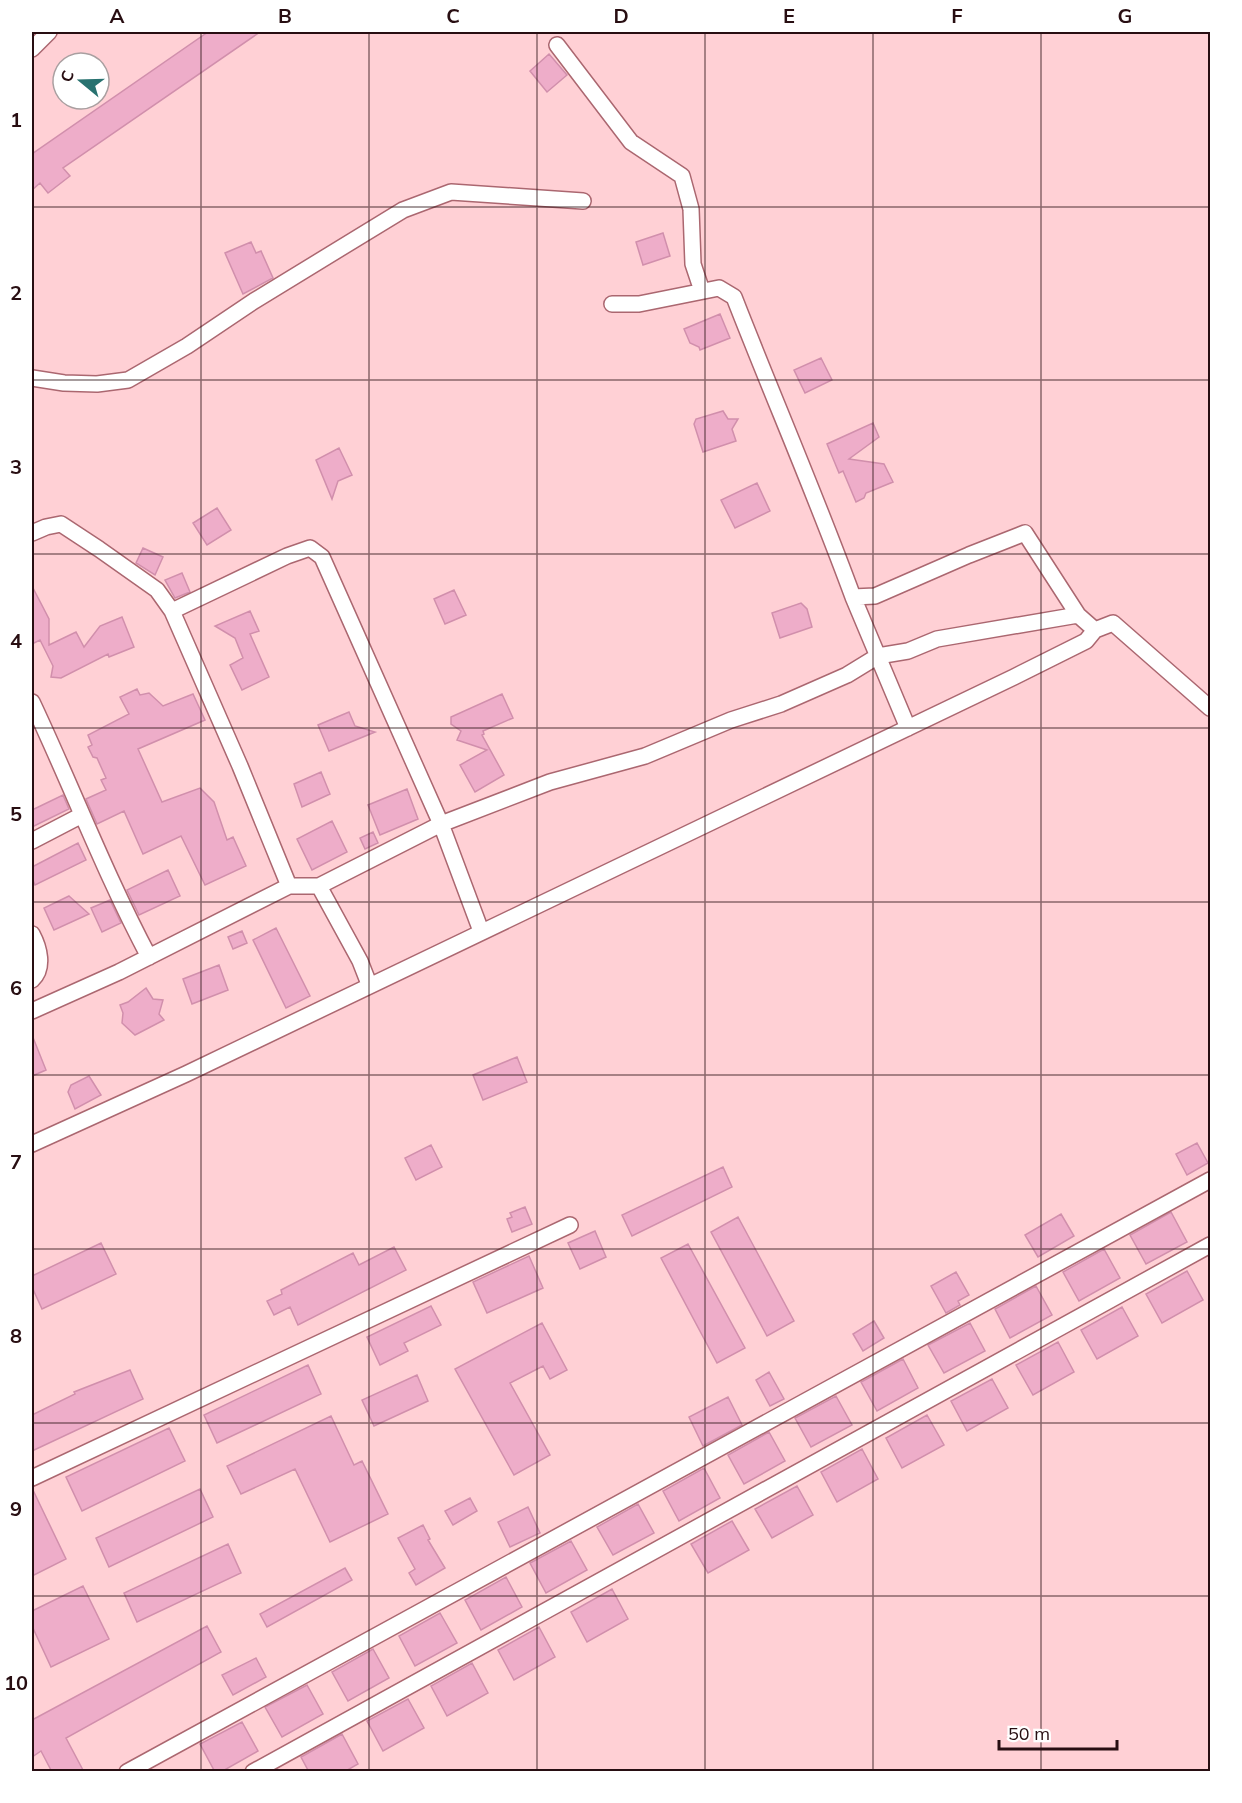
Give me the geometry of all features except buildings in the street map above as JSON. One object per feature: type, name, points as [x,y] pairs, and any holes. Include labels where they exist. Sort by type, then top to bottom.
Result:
[{"type":"street","points":[[32,49],[49,32]]},
{"type":"street","points":[[557,45],[631,142],[682,176],[691,209],[693,264],[702,291]]},
{"type":"street","points":[[32,378],[64,383],[97,384],[128,380],[188,346],[254,301],[403,210],[451,192],[583,201]]},
{"type":"street","points":[[612,304],[639,304],[719,288],[734,297],[790,441],[824,516],[871,643],[879,656],[908,728]]},
{"type":"street","points":[[32,533],[46,526],[61,524],[157,590],[172,611],[240,766],[289,886]]},
{"type":"street","points":[[853,597],[875,596],[1025,533],[1078,615],[1095,630]]},
{"type":"street","points":[[172,611],[287,556],[310,548],[322,557],[441,824],[481,931]]},
{"type":"street","points":[[35,1007],[148,957],[289,886],[319,886],[441,824],[550,782],[645,756],[848,675],[879,656],[908,651],[937,639],[1078,615]]},
{"type":"street","points":[[32,1144],[186,1074],[369,984],[908,728],[1086,640],[1095,630],[1113,623],[1210,708]]},
{"type":"street","points":[[32,702],[148,957]]},
{"type":"street","points":[[32,841],[82,814]]},
{"type":"street","points":[[319,886],[355,952],[369,984]]},
{"type":"street","points":[[32,934],[40,958],[36,976],[32,980]]},
{"type":"street","points":[[126,1772],[1210,1179]]},
{"type":"street","points":[[32,1478],[570,1225]]},
{"type":"street","points":[[253,1772],[1210,1245]]}]
